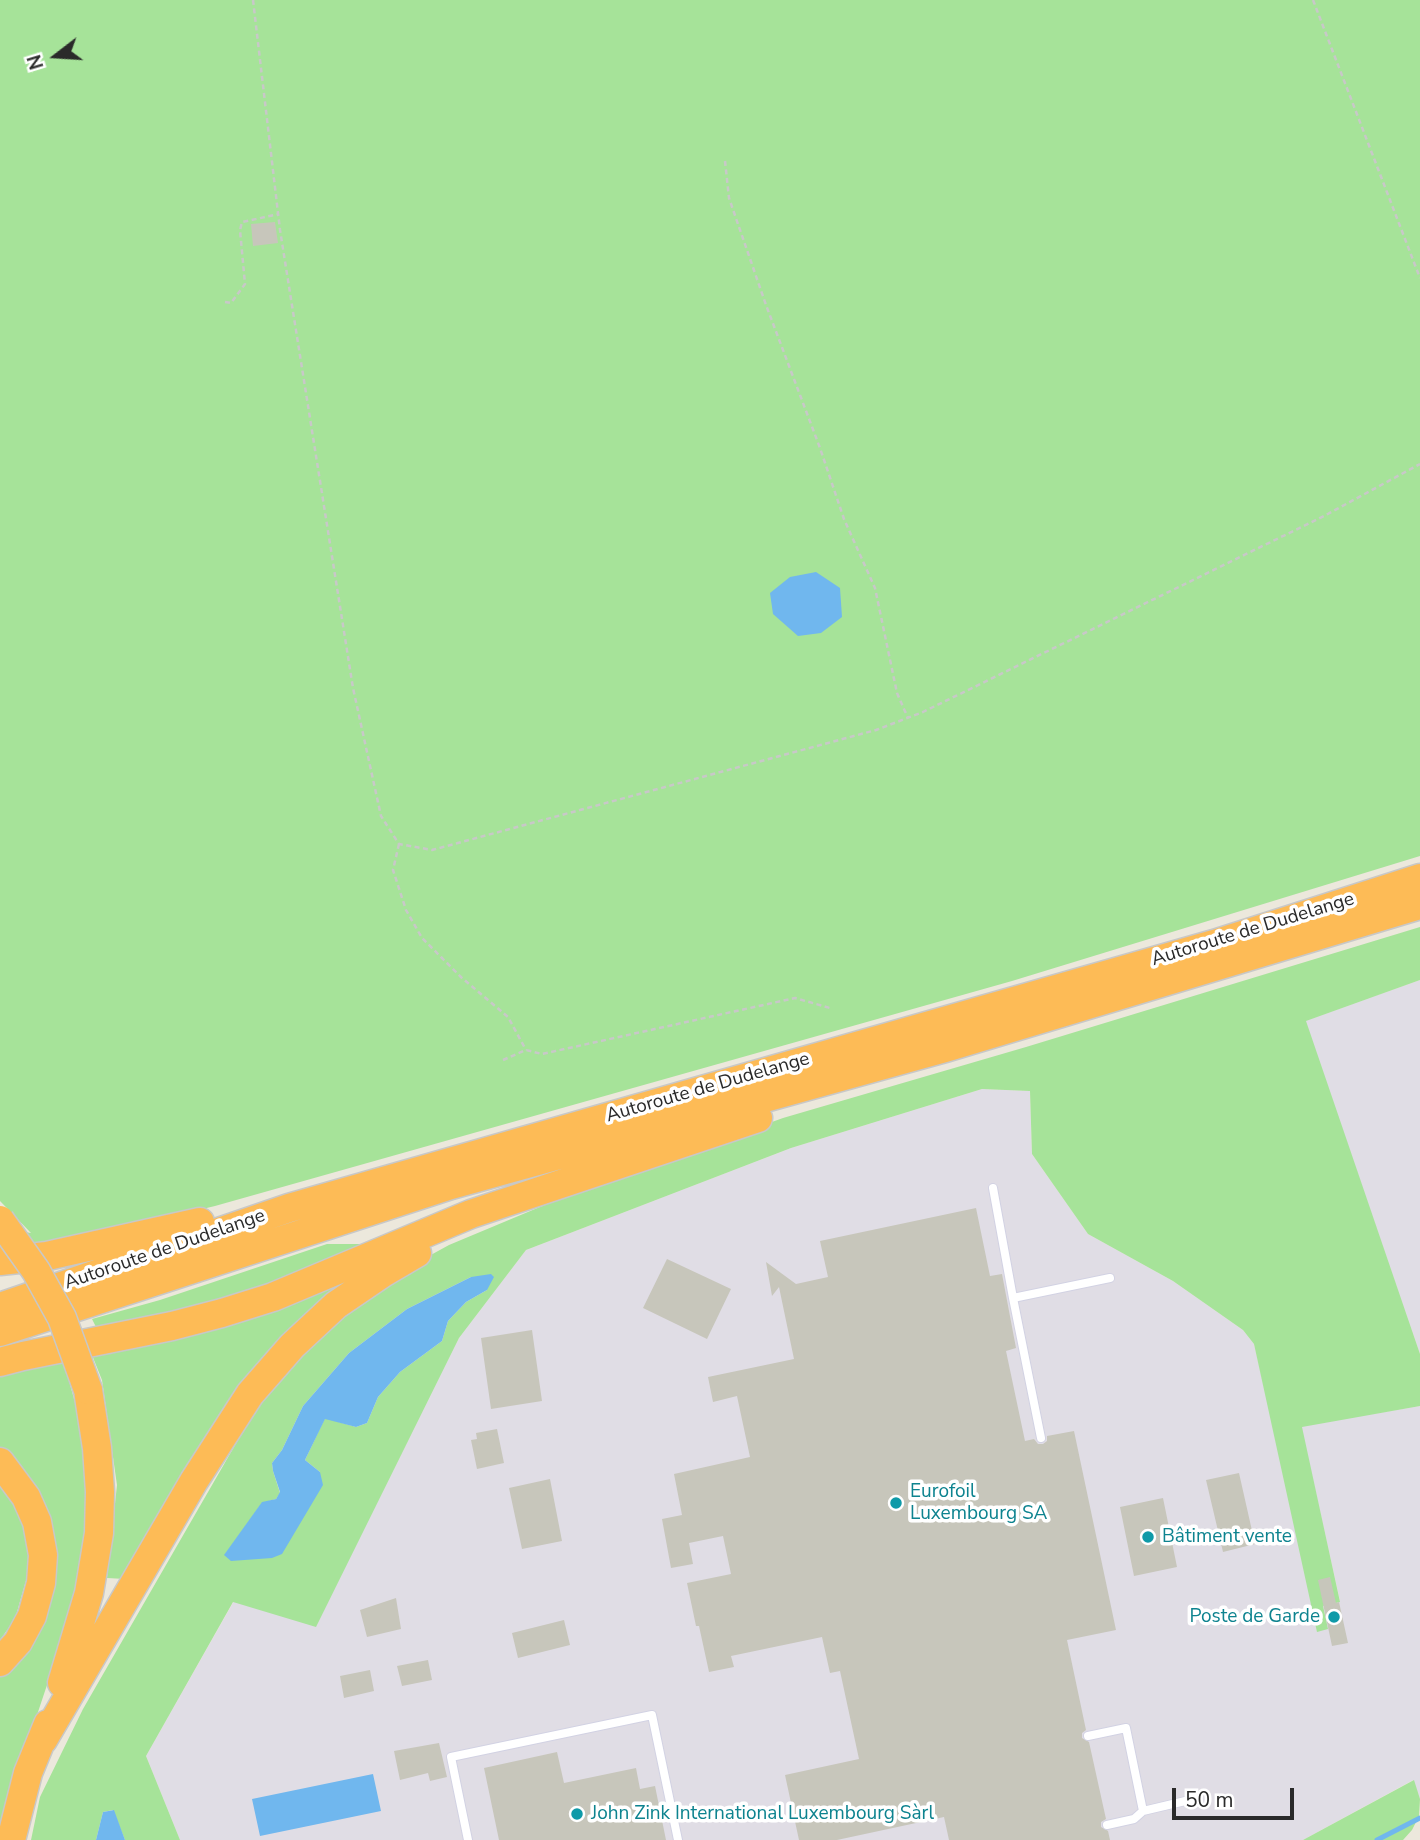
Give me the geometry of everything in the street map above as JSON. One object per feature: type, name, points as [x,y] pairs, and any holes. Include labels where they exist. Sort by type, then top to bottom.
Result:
[{"type":"highway","name":"Autoroute de Dudelange","points":[[0,1307],[289,1208],[1214,944],[1420,878]]},
{"type":"highway","name":"Autoroute de Dudelange","points":[[0,1332],[452,1185],[944,1048],[1420,905]]},
{"type":"highway","points":[[0,1362],[173,1326],[274,1297],[471,1214],[780,1110],[944,1048]]},
{"type":"highway","points":[[11,1840],[28,1773],[43,1740],[194,1481],[250,1394],[292,1346],[336,1305],[383,1273],[446,1237],[550,1189]]},
{"type":"highway","points":[[0,1261],[47,1256],[216,1218],[289,1208]]},
{"type":"highway","points":[[0,1220],[36,1271],[62,1318],[88,1390],[98,1459],[99,1533],[89,1594],[43,1740]]},
{"type":"highway","points":[[0,1462],[26,1497],[37,1522],[43,1555],[41,1583],[32,1616],[18,1642],[0,1662]]},
{"type":"lane","points":[[993,1188],[1041,1437]]},
{"type":"lane","points":[[1013,1298],[1110,1278]]},
{"type":"lane","points":[[468,1840],[451,1757],[652,1715],[678,1840]]},
{"type":"lane","points":[[1088,1736],[1126,1728],[1143,1811]]},
{"type":"lane","points":[[1107,1825],[1133,1819],[1143,1811],[1198,1798]]},
{"type":"path","points":[[253,0],[279,214],[353,688],[381,816],[399,844],[393,870],[406,911],[422,938],[462,978],[508,1017],[526,1050]]},
{"type":"path","points":[[1314,0],[1420,278]]},
{"type":"path","points":[[725,162],[729,198],[766,305],[844,519],[875,589],[897,693],[908,718]]},
{"type":"path","points":[[225,302],[231,303],[245,284],[240,230],[242,222],[279,214]]},
{"type":"path","points":[[399,844],[432,850],[876,730],[908,718],[1325,516],[1420,464]]},
{"type":"path","points":[[503,1060],[526,1050],[542,1054],[795,998],[830,1008]]},
{"type":"shaded area","points":[[1420,980],[1420,1354],[1305,1021]]},
{"type":"shaded area","points":[[982,1089],[1030,1091],[1032,1154],[1088,1234],[1173,1281],[1243,1330],[1254,1344],[1281,1460],[1323,1606],[1340,1601],[1301,1426],[1420,1406],[1420,1799],[1413,1780],[1303,1840],[180,1840],[146,1756],[234,1601],[316,1626],[459,1338],[526,1250],[791,1148]]},
{"type":"green space","points":[[0,0],[1420,0],[1420,856],[1012,981],[215,1206],[73,1240],[0,1251],[0,1228],[31,1233],[0,1201]]},
{"type":"green space","points":[[1420,927],[1420,980],[1306,1021],[1420,1354],[1420,1406],[1302,1427],[1340,1602],[1323,1606],[1328,1629],[1317,1632],[1254,1344],[1243,1330],[1173,1281],[1088,1234],[1032,1154],[1030,1091],[982,1089],[791,1148],[526,1250],[459,1338],[316,1627],[233,1602],[146,1756],[180,1840],[125,1840],[113,1810],[103,1812],[96,1840],[31,1840],[40,1797],[83,1709],[257,1407],[328,1325],[387,1279],[449,1245],[559,1199],[783,1118]],"holes":[[[471,1277],[487,1290],[466,1302],[448,1321],[442,1341],[400,1372],[378,1397],[367,1423],[356,1427],[325,1418],[305,1460],[320,1472],[225,1555],[262,1503],[276,1499],[280,1493],[272,1463],[282,1450],[303,1406],[349,1353],[407,1309]]]},
{"type":"green space","points":[[327,1244],[371,1244],[270,1286],[180,1314],[97,1329],[92,1319],[160,1300]]},
{"type":"green space","points":[[351,1275],[355,1280],[274,1344],[182,1472],[125,1579],[107,1578],[117,1485],[102,1380],[90,1350]]},
{"type":"green space","points":[[62,1356],[85,1438],[89,1506],[81,1583],[0,1826],[0,1672],[54,1542],[40,1492],[15,1460],[0,1449],[0,1375]]},
{"type":"green space","points":[[0,1480],[23,1520],[31,1563],[15,1619],[0,1640]]},
{"type":"green space","points":[[1414,1780],[1420,1799],[1419,1816],[1403,1840],[1303,1840]]},
{"type":"water","points":[[816,572],[840,588],[842,617],[821,633],[798,636],[773,614],[770,593],[790,577]]},
{"type":"water","points":[[491,1274],[494,1277],[487,1290],[466,1302],[448,1321],[442,1341],[400,1372],[378,1397],[367,1423],[356,1427],[325,1419],[305,1460],[320,1472],[323,1485],[282,1554],[272,1558],[231,1561],[224,1555],[262,1502],[276,1499],[280,1492],[272,1463],[282,1450],[303,1406],[349,1353],[407,1309],[471,1277]]},
{"type":"water","points":[[373,1774],[381,1811],[260,1836],[252,1799]]},
{"type":"water","points":[[114,1810],[125,1840],[96,1840],[103,1812]]},
{"type":"building","points":[[275,222],[278,243],[253,246],[251,224]]},
{"type":"building","name":"Eurofoil Luxembourg SA","points":[[976,1208],[990,1276],[1002,1274],[1016,1348],[1006,1351],[1025,1441],[1034,1439],[1038,1444],[1043,1444],[1047,1441],[1047,1436],[1074,1431],[1116,1630],[1067,1640],[1086,1730],[1082,1733],[1082,1738],[1089,1742],[1106,1819],[1101,1822],[1101,1827],[1108,1831],[1110,1840],[949,1840],[944,1817],[837,1840],[799,1840],[785,1775],[859,1759],[840,1671],[830,1673],[822,1637],[731,1656],[734,1667],[709,1672],[687,1583],[731,1574],[723,1536],[689,1543],[693,1564],[671,1568],[662,1519],[682,1515],[674,1474],[750,1457],[737,1396],[713,1402],[708,1377],[794,1359],[779,1287],[772,1296],[766,1262],[796,1284],[828,1277],[820,1241]]},
{"type":"building","points":[[667,1259],[731,1289],[707,1339],[643,1308]]},
{"type":"building","points":[[532,1330],[542,1401],[491,1409],[481,1338]]},
{"type":"building","points":[[497,1429],[504,1463],[477,1469],[471,1440],[477,1439],[476,1433]]},
{"type":"building","points":[[1239,1473],[1255,1544],[1223,1552],[1206,1480]]},
{"type":"building","points":[[550,1479],[562,1541],[522,1549],[509,1488]]},
{"type":"building","name":"Bâtiment vente","points":[[1163,1498],[1177,1567],[1134,1576],[1120,1507]]},
{"type":"building","name":"Poste de Garde","points":[[1330,1577],[1336,1603],[1339,1602],[1348,1643],[1332,1646],[1318,1580]]},
{"type":"building","points":[[396,1598],[401,1629],[367,1637],[360,1610]]},
{"type":"building","points":[[564,1620],[570,1645],[518,1658],[512,1633]]},
{"type":"building","points":[[428,1660],[432,1680],[402,1686],[397,1666]]},
{"type":"building","points":[[370,1670],[374,1691],[344,1698],[340,1676]]},
{"type":"building","points":[[439,1743],[447,1777],[430,1781],[428,1773],[400,1780],[394,1751]]},
{"type":"building","name":"John Zink International Luxembourg Sàrl","points":[[557,1752],[564,1783],[636,1768],[640,1789],[655,1786],[666,1840],[499,1840],[484,1768]]},
{"type":"waterway","points":[[1377,1840],[1420,1818]]},
{"type":"place","name":"Eurofoil Luxembourg SA","points":[[896,1503]]},
{"type":"place","name":"Bâtiment vente","points":[[1148,1537]]},
{"type":"place","name":"Poste de Garde","points":[[1334,1617]]},
{"type":"place","name":"John Zink International Luxembourg Sàrl","points":[[577,1814]]}]
